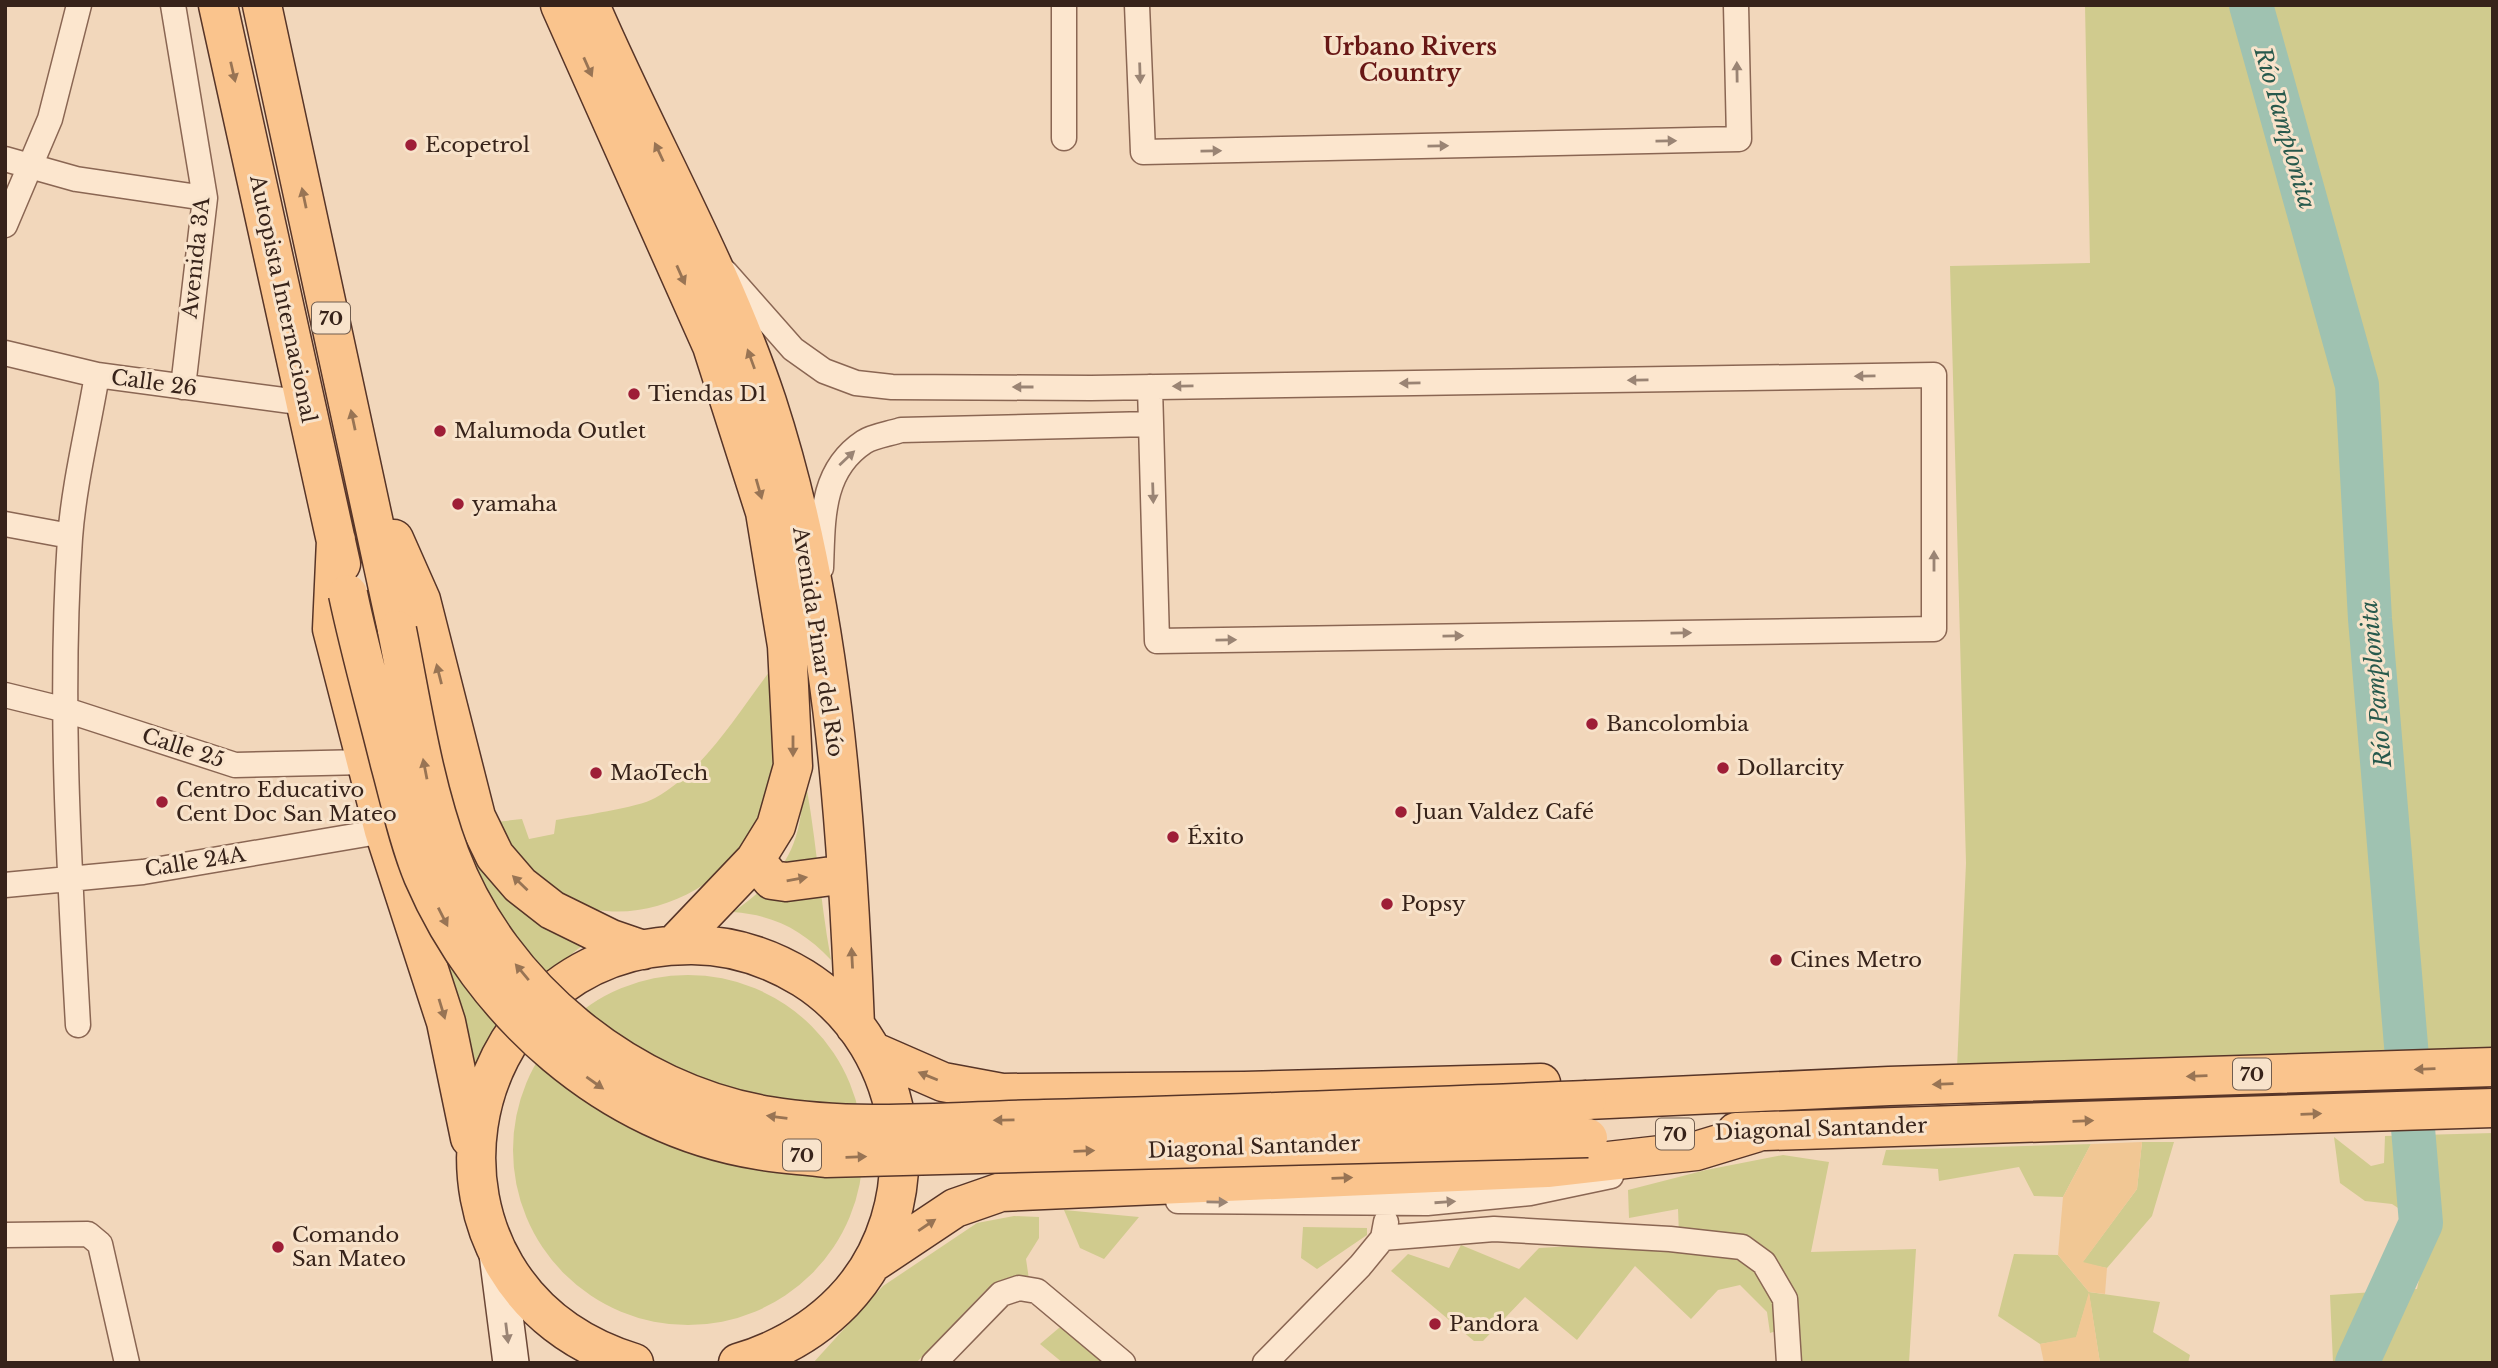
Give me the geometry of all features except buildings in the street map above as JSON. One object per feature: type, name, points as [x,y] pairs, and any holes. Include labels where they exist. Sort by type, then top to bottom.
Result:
[{"type":"main road","name":"Autopista Internacional","points":[[218,5],[348,594]]},
{"type":"main road","name":"Autopista Internacional","points":[[262,5],[397,630]]},
{"type":"main road","name":"Avenida Pinar del Río","points":[[560,5],[712,346],[765,512],[787,646],[793,766],[776,826],[755,860],[659,948]]},
{"type":"main road","name":"Avenida Pinar del Río","points":[[595,10],[740,330],[766,401],[793,496],[819,617],[842,803],[864,1038]]},
{"type":"main road","name":"Autopista Internacional","points":[[362,467],[421,600],[476,817],[495,856],[520,885],[552,910],[611,939],[659,948]]},
{"type":"main road","points":[[336,540],[332,629],[384,831],[446,1023],[475,1159],[481,1210],[498,1254],[526,1296],[564,1331],[609,1355],[634,1363]]},
{"type":"main road","name":"Diagonal Santander","points":[[348,594],[401,806],[422,874],[451,932],[482,979],[516,1018],[554,1054],[602,1088],[648,1114],[696,1134],[756,1150],[826,1158],[1588,1138],[2493,1108]]},
{"type":"main road","name":"Diagonal Santander","points":[[397,630],[431,799],[451,859],[481,915],[532,984],[579,1031],[623,1062],[671,1087],[716,1103],[768,1116],[828,1122],[1144,1117],[2011,1082],[2493,1067]]},
{"type":"main road","points":[[755,860],[772,880],[786,882],[848,874]]},
{"type":"main road","points":[[475,1159],[477,1133],[487,1087],[518,1030],[548,998],[602,963],[659,948],[716,946],[775,963],[819,989],[864,1038],[893,1102],[900,1157],[895,1202],[871,1264],[844,1300],[805,1333],[779,1363]]},
{"type":"main road","points":[[864,1038],[943,1082],[1002,1093],[1244,1091],[1633,1081],[1753,1092]]},
{"type":"main road","points":[[871,1264],[940,1216],[972,1199],[1001,1192],[1458,1174],[1569,1167],[1696,1151],[1762,1131]]},
{"type":"main road","points":[[498,1254],[511,1363]]},
{"type":"main road","points":[[738,1363],[783,1346],[805,1333]]},
{"type":"street","points":[[5,225],[50,119],[79,5]]},
{"type":"street","name":"Avenida 3A","points":[[173,5],[205,198],[183,387]]},
{"type":"street","points":[[1064,5],[1064,138]]},
{"type":"street","points":[[1138,5],[1143,152],[1739,139],[1736,5]]},
{"type":"street","points":[[5,159],[76,179],[205,198]]},
{"type":"street","points":[[706,251],[793,349],[824,371],[856,383],[892,387],[1091,388],[1150,387],[1934,375],[1934,629],[1157,641],[1150,387]]},
{"type":"street","name":"Calle 26","points":[[5,353],[97,375],[306,403]]},
{"type":"street","points":[[78,1025],[69,877],[66,710],[71,536],[97,375]]},
{"type":"street","points":[[1091,388],[1091,425]]},
{"type":"street","points":[[819,617],[825,494],[839,465],[865,441],[901,430],[1151,424]]},
{"type":"street","points":[[5,524],[71,536]]},
{"type":"street","name":"Calle 25","points":[[5,695],[66,710],[235,765],[366,762]]},
{"type":"street","name":"Calle 24A","points":[[5,885],[143,872],[384,831]]},
{"type":"street","points":[[1077,1188],[1162,1200],[1389,1204],[1470,1200],[1557,1189],[1696,1151]]},
{"type":"street","points":[[1265,1363],[1360,1266],[1383,1238],[1389,1204]]},
{"type":"street","points":[[1383,1238],[1494,1229],[1670,1238],[1742,1247],[1764,1263],[1785,1299],[1789,1363]]},
{"type":"street","points":[[5,1235],[88,1234],[100,1244],[127,1363]]},
{"type":"street","points":[[934,1363],[1001,1294],[1019,1288],[1037,1291],[1123,1363]]},
{"type":"shaded area","points":[[2085,5],[2493,5],[2493,1051],[1956,1091],[1966,863],[1950,266],[2090,263]]},
{"type":"shaded area","points":[[770,671],[781,732],[779,759],[754,832],[735,858],[711,879],[684,896],[654,907],[623,912],[592,909],[562,898],[535,879],[523,866],[496,822],[522,819],[529,839],[554,834],[556,820],[622,808],[655,798],[673,787],[704,757]]},
{"type":"shaded area","points":[[802,764],[831,960],[810,940],[787,926],[762,917],[733,912],[769,882],[791,849],[801,811]]},
{"type":"shaded area","points":[[473,840],[589,941],[572,953],[543,982],[484,1066],[470,1069],[419,858]]},
{"type":"shaded area","points":[[688,975],[722,978],[755,988],[785,1005],[812,1026],[833,1053],[850,1083],[860,1116],[863,1150],[860,1184],[850,1217],[833,1247],[812,1274],[785,1295],[755,1312],[722,1322],[688,1325],[654,1322],[621,1312],[591,1295],[564,1274],[543,1247],[526,1217],[516,1184],[513,1150],[516,1116],[526,1083],[543,1053],[564,1026],[591,1005],[621,988],[654,978]]},
{"type":"shaded area","points":[[2493,1133],[2493,1363],[2333,1363],[2330,1295],[2417,1289],[2430,1229],[2392,1204],[2365,1201],[2340,1183],[2334,1137],[2371,1166],[2384,1163],[2385,1136]]},
{"type":"shaded area","points":[[2142,1142],[2174,1142],[2152,1216],[2107,1268],[2082,1263],[2137,1189]]},
{"type":"shaded area","points":[[2091,1144],[2063,1197],[2034,1196],[2019,1167],[1939,1181],[1938,1169],[1882,1165],[1886,1150]]},
{"type":"shaded area","points":[[1783,1155],[1829,1162],[1811,1252],[1916,1249],[1909,1363],[1792,1363],[1769,1262],[1679,1235],[1678,1209],[1629,1218],[1628,1190],[1706,1170]]},
{"type":"shaded area","points":[[1064,1210],[1139,1217],[1104,1259],[1080,1248]]},
{"type":"shaded area","points":[[1014,1216],[1039,1217],[1039,1238],[1026,1259],[1031,1293],[986,1290],[916,1363],[813,1363],[883,1286],[977,1223]]},
{"type":"shaded area","points":[[1303,1227],[1367,1228],[1367,1235],[1317,1269],[1301,1258]]},
{"type":"shaded area","points":[[1658,1241],[1740,1249],[1764,1266],[1785,1328],[1770,1333],[1767,1312],[1740,1285],[1718,1290],[1691,1319],[1635,1266],[1577,1340],[1525,1297],[1483,1341],[1474,1341],[1391,1271],[1408,1254],[1449,1268],[1461,1245],[1519,1269],[1539,1248]]},
{"type":"shaded area","points":[[2014,1254],[2058,1255],[2089,1292],[2160,1302],[2153,1332],[2190,1355],[2188,1363],[2100,1363],[2089,1294],[2076,1338],[2040,1344],[1998,1316]]},
{"type":"shaded area","points":[[1066,1322],[1113,1363],[1063,1363],[1040,1344]]},
{"type":"sand","points":[[2142,1142],[2137,1189],[2083,1262],[2107,1268],[2105,1294],[2089,1292],[2058,1255],[2063,1197],[2091,1144]]},
{"type":"sand","points":[[2089,1292],[2100,1363],[2044,1363],[2040,1344],[2076,1337]]},
{"type":"waterway","name":"Río Pamplonita","points":[[2251,5],[2357,385],[2370,619],[2421,1223],[2357,1363]]},
{"type":"place","name":"Ecopetrol","points":[[411,145]]},
{"type":"place","name":"Tiendas D1","points":[[634,394]]},
{"type":"place","name":"Malumoda Outlet","points":[[440,431]]},
{"type":"place","name":"yamaha","points":[[458,504]]},
{"type":"place","name":"Bancolombia","points":[[1592,724]]},
{"type":"place","name":"Dollarcity","points":[[1723,768]]},
{"type":"place","name":"MaoTech","points":[[596,773]]},
{"type":"place","name":"Centro Educativo Cent Doc San Mateo","points":[[162,802]]},
{"type":"place","name":"Juan Valdez Café","points":[[1401,812]]},
{"type":"place","name":"Éxito","points":[[1173,837]]},
{"type":"place","name":"Popsy","points":[[1387,904]]},
{"type":"place","name":"Cines Metro","points":[[1776,960]]},
{"type":"place","name":"Comando San Mateo","points":[[278,1247]]},
{"type":"place","name":"Pandora","points":[[1435,1324]]},
{"type":"district","name":"Urbano Rivers Country","points":[[1410,60]]}]
